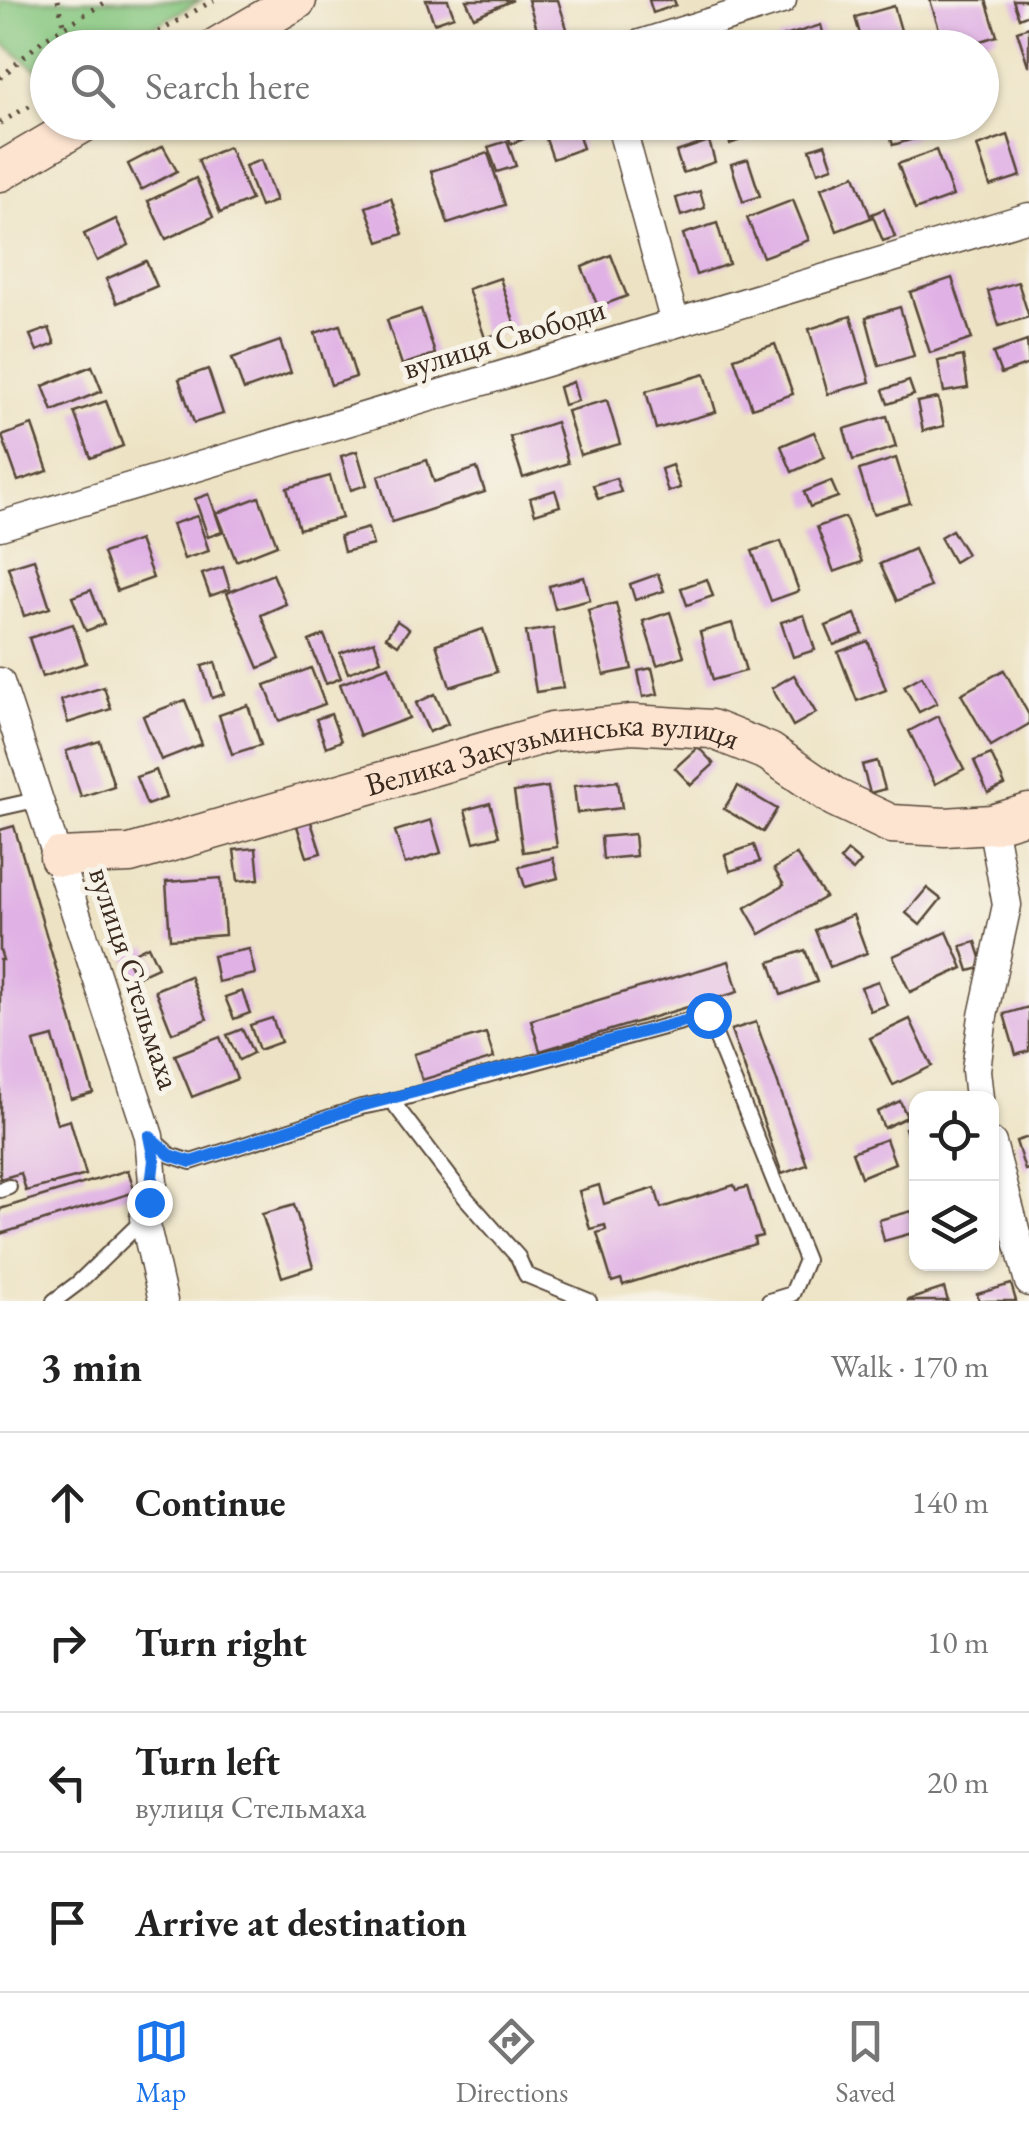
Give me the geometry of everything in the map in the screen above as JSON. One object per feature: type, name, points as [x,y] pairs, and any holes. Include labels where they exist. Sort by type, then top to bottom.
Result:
[{"type":"street","points":[[246,30],[297,0]]},
{"type":"street","points":[[685,30],[782,0]]},
{"type":"street","points":[[0,172],[54,140]]},
{"type":"street","points":[[625,140],[675,323]]},
{"type":"street","name":"вулиця Свободи","points":[[0,526],[1029,217]]},
{"type":"street","name":"вулиця Стельмаха","points":[[0,682],[149,1136],[154,1182],[144,1218],[163,1301]]},
{"type":"street","name":"Велика Закузьминська вулиця","points":[[59,857],[130,854],[552,732],[632,724],[710,728],[769,752],[836,798],[891,824],[992,824],[1029,814]]},
{"type":"street","points":[[978,1091],[976,1070],[983,1016],[1018,906],[992,824]]},
{"type":"street","points":[[999,1169],[1029,1282]]},
{"type":"lane","points":[[0,808],[40,800]]},
{"type":"lane","points":[[149,1136],[170,1155],[191,1162],[361,1106],[392,1101],[708,1015],[806,1260],[793,1297],[769,1301]]},
{"type":"lane","points":[[392,1101],[465,1197],[518,1257],[526,1275],[589,1301]]},
{"type":"lane","points":[[54,1301],[78,1283],[144,1218]]},
{"type":"path","points":[[58,0],[64,25]]},
{"type":"path","points":[[58,30],[109,0]]},
{"type":"path","points":[[162,30],[214,0]]},
{"type":"path","points":[[0,78],[30,51]]},
{"type":"path","points":[[0,123],[30,106]]},
{"type":"green space","points":[[0,0],[201,0],[148,30],[30,30],[30,65],[0,41]]},
{"type":"building","points":[[426,0],[448,0],[454,16],[434,23]]},
{"type":"building","points":[[466,0],[513,0],[474,17]]},
{"type":"building","points":[[528,0],[558,0],[567,30],[537,30]]},
{"type":"building","points":[[649,0],[674,0],[676,5],[653,13]]},
{"type":"building","points":[[930,0],[986,0],[995,30],[939,30]]},
{"type":"building","points":[[1013,0],[1029,0],[1029,14],[1019,18]]},
{"type":"building","points":[[894,6],[901,30],[859,30],[855,17]]},
{"type":"building","points":[[1029,27],[1029,65],[1028,65],[1017,31]]},
{"type":"building","points":[[1008,135],[1021,176],[990,186],[977,146]]},
{"type":"building","points":[[546,140],[580,140],[583,148],[553,159]]},
{"type":"building","points":[[507,141],[516,166],[497,172],[488,147]]},
{"type":"building","points":[[709,141],[715,162],[683,173],[676,152]]},
{"type":"building","points":[[825,144],[833,167],[818,172],[810,149]]},
{"type":"building","points":[[163,146],[177,171],[141,190],[128,164]]},
{"type":"building","points":[[229,147],[251,200],[220,213],[198,160]]},
{"type":"building","points":[[936,150],[953,196],[915,210],[898,164]]},
{"type":"building","points":[[488,153],[505,205],[448,224],[431,171]]},
{"type":"building","points":[[748,159],[760,196],[743,202],[731,164]]},
{"type":"building","points":[[261,160],[276,201],[260,207],[245,166]]},
{"type":"building","points":[[855,175],[871,218],[837,231],[821,188]]},
{"type":"building","points":[[196,178],[213,217],[166,239],[148,201]]},
{"type":"building","points":[[700,191],[705,208],[681,216],[676,198]]},
{"type":"building","points":[[391,198],[403,234],[379,242],[366,207]]},
{"type":"building","points":[[793,200],[809,240],[763,257],[747,218]]},
{"type":"building","points":[[884,209],[895,237],[883,241],[872,214]]},
{"type":"building","points":[[116,219],[129,245],[97,261],[84,234]]},
{"type":"building","points":[[717,223],[729,264],[696,275],[683,234]]},
{"type":"building","points":[[611,255],[627,296],[598,307],[582,267]]},
{"type":"building","points":[[146,261],[157,286],[117,303],[106,279]]},
{"type":"building","points":[[500,278],[516,328],[485,338],[468,289]]},
{"type":"building","points":[[952,278],[972,339],[930,353],[910,292]]},
{"type":"building","points":[[1018,282],[1029,317],[999,326],[988,291]]},
{"type":"building","points":[[900,307],[914,356],[879,366],[866,317]]},
{"type":"building","points":[[421,309],[435,354],[402,365],[387,320]]},
{"type":"building","points":[[851,316],[870,382],[828,394],[809,329]]},
{"type":"building","points":[[340,325],[356,377],[331,385],[315,333]]},
{"type":"building","points":[[49,328],[55,344],[37,351],[30,335]]},
{"type":"building","points":[[280,341],[291,373],[244,390],[232,358]]},
{"type":"building","points":[[1027,341],[1029,364],[1001,374],[993,353]]},
{"type":"building","points":[[775,344],[793,394],[752,408],[734,358]]},
{"type":"building","points":[[963,356],[968,388],[944,392],[938,361]]},
{"type":"building","points":[[92,366],[102,391],[53,411],[43,386]]},
{"type":"building","points":[[208,369],[223,414],[194,423],[179,379]]},
{"type":"building","points":[[705,374],[716,412],[656,429],[646,391]]},
{"type":"building","points":[[909,381],[914,395],[888,404],[883,390]]},
{"type":"building","points":[[573,382],[578,401],[564,405],[559,387]]},
{"type":"building","points":[[938,398],[944,426],[923,431],[917,402]]},
{"type":"building","points":[[607,400],[620,444],[580,455],[567,411]]},
{"type":"building","points":[[106,401],[123,446],[91,458],[74,412]]},
{"type":"building","points":[[887,416],[896,447],[853,460],[844,429]]},
{"type":"building","points":[[556,422],[568,463],[523,478],[510,437]]},
{"type":"building","points":[[32,425],[48,471],[18,481],[2,436]]},
{"type":"building","points":[[814,432],[825,457],[792,472],[781,446]]},
{"type":"building","points":[[357,451],[367,485],[351,490],[341,456]]},
{"type":"building","points":[[896,458],[910,503],[873,514],[859,470]]},
{"type":"building","points":[[427,460],[434,482],[477,468],[485,492],[392,522],[378,476]]},
{"type":"building","points":[[672,465],[680,488],[668,492],[661,469]]},
{"type":"building","points":[[330,476],[342,518],[299,529],[287,488]]},
{"type":"building","points":[[616,478],[621,492],[598,499],[593,485]]},
{"type":"building","points":[[831,481],[838,497],[810,507],[804,492]]},
{"type":"building","points":[[555,490],[560,506],[535,514],[530,498]]},
{"type":"building","points":[[209,494],[222,532],[208,537],[195,499]]},
{"type":"building","points":[[259,497],[277,545],[236,561],[217,513]]},
{"type":"building","points":[[197,516],[209,551],[184,559],[172,524]]},
{"type":"building","points":[[845,517],[862,562],[834,572],[817,527]]},
{"type":"building","points":[[368,528],[373,545],[344,552],[340,536]]},
{"type":"building","points":[[952,530],[967,554],[954,562],[940,537]]},
{"type":"building","points":[[139,540],[153,578],[117,591],[103,553]]},
{"type":"building","points":[[781,541],[799,591],[771,601],[752,551]]},
{"type":"building","points":[[914,549],[930,587],[897,601],[880,564]]},
{"type":"building","points":[[34,559],[50,608],[24,616],[8,567]]},
{"type":"building","points":[[223,567],[230,589],[210,596],[202,574]]},
{"type":"building","points":[[273,574],[286,604],[261,615],[280,659],[259,668],[227,593]]},
{"type":"building","points":[[658,574],[664,591],[635,600],[630,584]]},
{"type":"building","points":[[584,577],[590,600],[555,609],[549,586]]},
{"type":"building","points":[[707,579],[713,596],[687,605],[681,588]]},
{"type":"building","points":[[91,590],[104,624],[86,631],[72,597]]},
{"type":"building","points":[[616,603],[632,669],[604,675],[588,610]]},
{"type":"building","points":[[670,612],[684,656],[657,665],[643,621]]},
{"type":"building","points":[[855,614],[863,634],[834,645],[826,626]]},
{"type":"building","points":[[804,615],[815,650],[793,657],[781,622]]},
{"type":"building","points":[[397,621],[409,629],[398,645],[386,637]]},
{"type":"building","points":[[732,623],[746,671],[713,680],[700,632]]},
{"type":"building","points":[[73,624],[86,663],[42,677],[29,638]]},
{"type":"building","points":[[553,628],[563,688],[536,692],[526,632]]},
{"type":"building","points":[[483,629],[497,672],[450,687],[436,644]]},
{"type":"building","points":[[324,635],[341,678],[326,684],[309,641]]},
{"type":"building","points":[[374,641],[381,660],[348,673],[340,653]]},
{"type":"building","points":[[868,641],[886,690],[857,701],[838,652]]},
{"type":"building","points":[[215,662],[224,694],[212,698],[202,666]]},
{"type":"building","points":[[389,666],[409,718],[360,736],[340,684]]},
{"type":"building","points":[[311,668],[325,704],[279,721],[265,685]]},
{"type":"building","points":[[652,668],[658,694],[643,697],[638,671]]},
{"type":"building","points":[[1004,670],[1029,715],[1029,724],[991,746],[961,694]]},
{"type":"building","points":[[794,675],[816,713],[793,726],[772,688]]},
{"type":"building","points":[[922,676],[937,703],[919,712],[904,686]]},
{"type":"building","points":[[104,687],[111,709],[68,723],[61,700]]},
{"type":"building","points":[[435,694],[448,724],[429,732],[416,703]]},
{"type":"building","points":[[185,700],[202,744],[161,760],[143,716]]},
{"type":"building","points":[[248,705],[261,745],[232,754],[219,715]]},
{"type":"building","points":[[331,714],[341,741],[326,747],[316,719]]},
{"type":"building","points":[[938,716],[964,769],[935,784],[909,731]]},
{"type":"building","points":[[100,741],[114,786],[81,797],[66,751]]},
{"type":"building","points":[[698,747],[714,764],[691,785],[675,768]]},
{"type":"building","points":[[991,754],[1005,785],[988,793],[974,761]]},
{"type":"building","points":[[877,761],[885,789],[870,793],[862,765]]},
{"type":"building","points":[[156,770],[166,798],[147,805],[136,777]]},
{"type":"building","points":[[618,781],[622,808],[577,813],[574,786]]},
{"type":"building","points":[[738,786],[777,809],[763,832],[724,809]]},
{"type":"building","points":[[548,787],[557,847],[523,852],[514,792]]},
{"type":"building","points":[[490,803],[499,836],[474,842],[465,810]]},
{"type":"building","points":[[310,819],[321,853],[307,857],[296,823]]},
{"type":"building","points":[[431,820],[441,853],[405,864],[395,831]]},
{"type":"building","points":[[14,826],[93,1093],[71,1099],[53,1037],[34,1042],[57,1124],[70,1120],[86,1175],[26,1191],[21,1173],[0,1179],[0,830]]},
{"type":"building","points":[[634,834],[636,856],[603,859],[601,837]]},
{"type":"building","points":[[754,845],[760,862],[730,871],[725,855]]},
{"type":"building","points":[[256,848],[259,879],[238,881],[234,850]]},
{"type":"building","points":[[848,851],[861,862],[853,871],[840,860]]},
{"type":"building","points":[[796,854],[825,897],[760,934],[745,908],[784,885],[774,869]]},
{"type":"building","points":[[553,858],[558,878],[525,887],[519,867]]},
{"type":"building","points":[[221,878],[225,935],[170,939],[166,882]]},
{"type":"building","points":[[927,888],[941,899],[920,925],[906,913]]},
{"type":"building","points":[[853,915],[867,953],[830,967],[815,930]]},
{"type":"building","points":[[947,932],[963,968],[910,992],[893,956]]},
{"type":"building","points":[[976,942],[984,967],[969,971],[961,946]]},
{"type":"building","points":[[148,946],[158,967],[136,977],[126,957]]},
{"type":"building","points":[[249,949],[255,974],[218,982],[213,956]]},
{"type":"building","points":[[805,950],[817,982],[781,995],[770,962]]},
{"type":"building","points":[[729,961],[738,992],[540,1051],[531,1020]]},
{"type":"building","points":[[190,976],[207,1019],[172,1033],[155,990]]},
{"type":"building","points":[[878,981],[887,1005],[870,1011],[861,987]]},
{"type":"building","points":[[242,991],[250,1013],[234,1019],[225,997]]},
{"type":"building","points":[[1029,1007],[1029,1051],[1016,1055],[1004,1014]]},
{"type":"building","points":[[272,1018],[281,1042],[259,1050],[250,1025]]},
{"type":"building","points":[[910,1019],[932,1066],[893,1085],[870,1038]]},
{"type":"building","points":[[756,1022],[807,1165],[782,1174],[731,1030]]},
{"type":"building","points":[[242,1029],[253,1053],[239,1060],[227,1035]]},
{"type":"building","points":[[486,1033],[494,1058],[422,1080],[414,1054]]},
{"type":"building","points":[[220,1037],[237,1079],[192,1097],[175,1055]]},
{"type":"building","points":[[900,1101],[907,1117],[884,1128],[877,1112]]},
{"type":"building","points":[[1029,1137],[1029,1169],[1025,1170],[1016,1141]]},
{"type":"building","points":[[886,1139],[895,1163],[861,1177],[852,1152]]},
{"type":"building","points":[[128,1170],[135,1192],[0,1234],[0,1209]]},
{"type":"building","points":[[599,1185],[604,1204],[655,1188],[661,1208],[734,1185],[736,1190],[747,1187],[762,1236],[754,1238],[755,1244],[623,1285],[621,1279],[612,1282],[597,1233],[606,1230],[605,1225],[590,1229],[579,1191]]},
{"type":"building","points":[[294,1205],[313,1267],[282,1277],[262,1214]]},
{"type":"building","points":[[909,1212],[909,1234],[884,1241],[879,1220]]},
{"type":"building","points":[[1011,1284],[1016,1301],[979,1301],[977,1294]]},
{"type":"building","points":[[944,1288],[948,1301],[908,1301],[908,1300]]},
{"type":"route","points":[[149,1202],[154,1160],[149,1136],[170,1155],[191,1162],[361,1106],[392,1101],[708,1015]]}]
